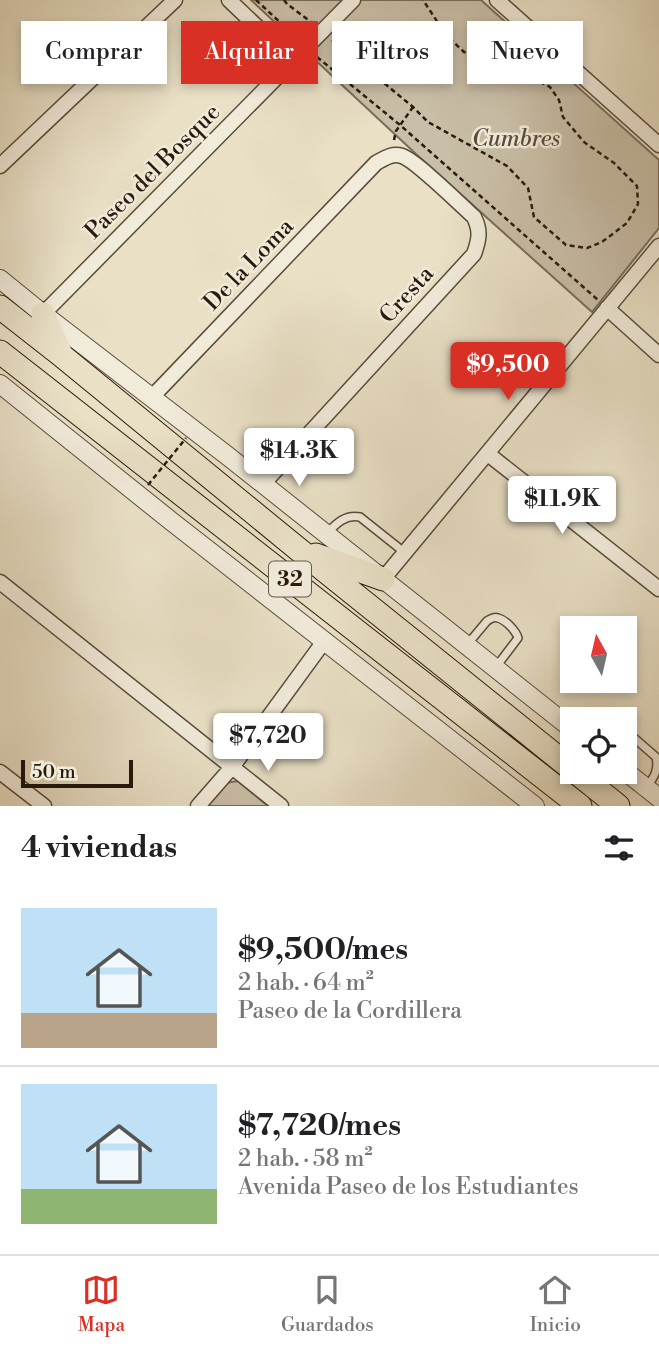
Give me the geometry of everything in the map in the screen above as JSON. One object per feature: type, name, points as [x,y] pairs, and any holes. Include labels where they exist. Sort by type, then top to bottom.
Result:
[{"type":"main road","name":"32","points":[[0,307],[560,759]]},
{"type":"main road","points":[[43,314],[61,355]]},
{"type":"main road","name":"32","points":[[0,352],[580,806]]},
{"type":"main road","points":[[298,549],[383,579]]},
{"type":"main road","name":"32","points":[[591,784],[618,806]]},
{"type":"street","points":[[0,166],[175,0]]},
{"type":"street","points":[[229,0],[251,21]]},
{"type":"street","name":"Paseo del Bosque","points":[[318,36],[353,0]]},
{"type":"street","points":[[497,0],[659,145]]},
{"type":"street","name":"Paseo del Bosque","points":[[43,314],[270,84]]},
{"type":"street","name":"De la Loma","points":[[152,397],[376,163],[390,155]]},
{"type":"street","name":"Cresta","points":[[263,484],[474,254],[479,240],[479,226],[474,216],[404,156],[390,155]]},
{"type":"street","points":[[383,579],[659,246]]},
{"type":"street","points":[[0,279],[560,719]]},
{"type":"street","points":[[607,308],[659,355]]},
{"type":"street","points":[[0,384],[535,806]]},
{"type":"street","points":[[488,454],[659,589]]},
{"type":"street","points":[[0,582],[281,806]]},
{"type":"street","points":[[198,806],[233,766],[325,640]]},
{"type":"street","points":[[0,772],[44,806]]},
{"type":"street","points":[[637,780],[653,793]]},
{"type":"lane","points":[[326,534],[346,517],[360,517],[404,552]]},
{"type":"lane","points":[[466,646],[491,618],[498,618],[506,624],[518,638],[495,668]]},
{"type":"lane","points":[[637,740],[659,763],[653,793]]},
{"type":"path","points":[[256,0],[278,21]]},
{"type":"path","points":[[284,0],[428,122],[506,166],[528,188],[534,217],[566,245],[587,248],[602,243],[628,223],[638,204],[637,186],[614,163],[584,142],[562,117],[559,100],[550,87],[514,69],[464,52],[446,35],[423,0]]},
{"type":"path","points":[[318,57],[400,125],[607,308]]},
{"type":"path","points":[[390,155],[396,131],[413,107]]},
{"type":"path","points":[[148,485],[186,439]]},
{"type":"green space","name":"Cumbres","points":[[251,0],[481,0],[504,21],[467,21],[467,84],[574,84],[659,160],[659,228],[592,312],[341,84],[453,84],[453,21],[332,21],[332,76],[318,63],[318,21],[274,21]]},
{"type":"green space","points":[[238,781],[268,806],[205,806],[225,783]]}]
